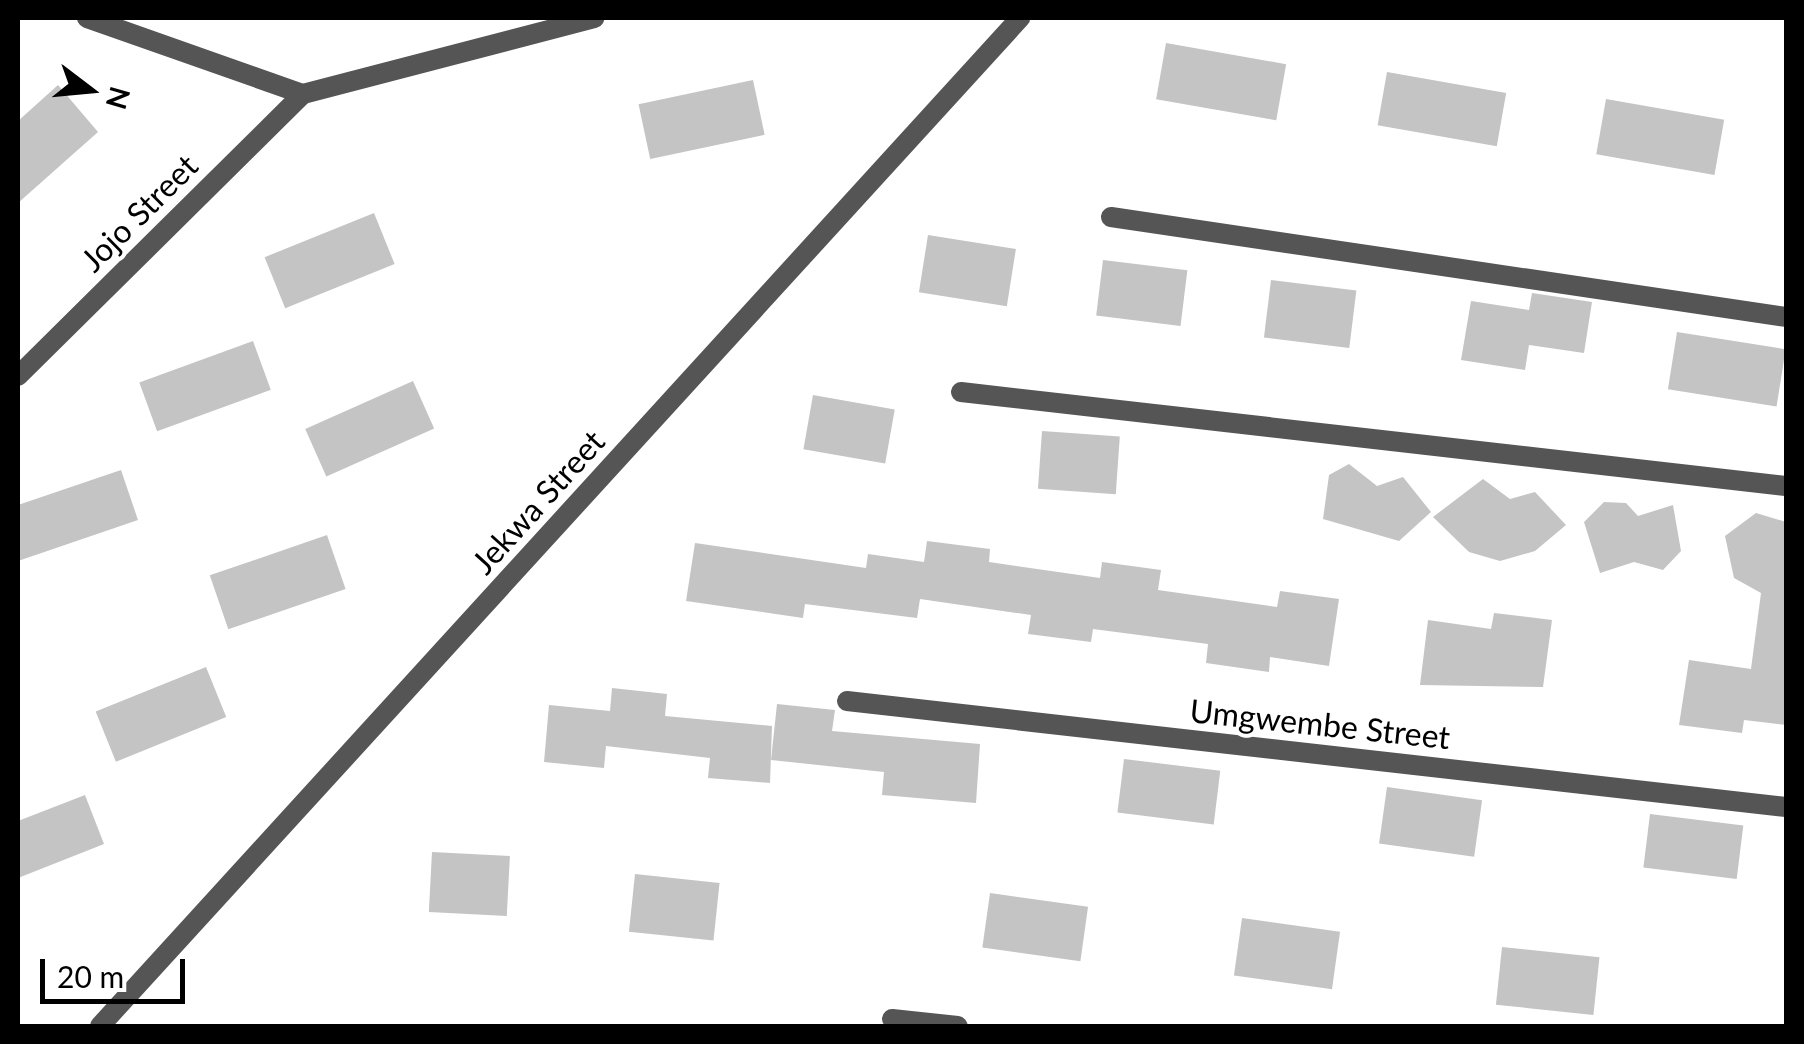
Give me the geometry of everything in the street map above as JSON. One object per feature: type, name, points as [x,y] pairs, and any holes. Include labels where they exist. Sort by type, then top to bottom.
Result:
[{"type":"street","points":[[86,18],[303,94],[594,18]]},
{"type":"street","name":"Jekwa Street","points":[[100,1026],[1020,18]]},
{"type":"street","name":"Jojo Street","points":[[18,376],[303,94]]},
{"type":"street","points":[[1111,217],[1786,317]]},
{"type":"street","points":[[961,392],[1786,486]]},
{"type":"street","name":"Umgwembe Street","points":[[847,701],[1786,807]]},
{"type":"street","points":[[892,1019],[958,1026]]},
{"type":"building","points":[[1166,43],[1286,64],[1276,120],[1156,99]]},
{"type":"building","points":[[1387,72],[1506,93],[1497,146],[1378,125]]},
{"type":"building","points":[[753,80],[765,135],[650,159],[639,104]]},
{"type":"building","points":[[58,85],[98,132],[18,203],[18,121]]},
{"type":"building","points":[[1606,99],[1724,120],[1714,175],[1596,154]]},
{"type":"building","points":[[374,213],[395,264],[285,308],[265,257]]},
{"type":"building","points":[[928,235],[1016,249],[1007,306],[919,292]]},
{"type":"building","points":[[1103,260],[1187,270],[1181,326],[1096,316]]},
{"type":"building","points":[[1271,280],[1356,290],[1349,348],[1264,338]]},
{"type":"building","points":[[1532,293],[1592,302],[1584,353],[1529,345],[1525,370],[1461,360],[1471,301],[1529,310]]},
{"type":"building","points":[[1677,332],[1786,349],[1777,406],[1668,389]]},
{"type":"building","points":[[253,341],[271,390],[157,431],[139,382]]},
{"type":"building","points":[[413,381],[434,429],[326,476],[305,429]]},
{"type":"building","points":[[813,395],[895,409],[885,464],[803,449]]},
{"type":"building","points":[[1042,431],[1120,436],[1116,494],[1038,489]]},
{"type":"building","points":[[1349,464],[1377,486],[1403,477],[1431,512],[1399,541],[1323,519],[1329,475]]},
{"type":"building","points":[[121,470],[138,520],[18,561],[18,505]]},
{"type":"building","points":[[1483,479],[1510,499],[1535,492],[1566,525],[1535,551],[1500,561],[1469,552],[1433,517]]},
{"type":"building","points":[[1604,502],[1626,503],[1638,516],[1673,505],[1681,551],[1663,570],[1634,562],[1600,573],[1584,522]]},
{"type":"building","points":[[1756,513],[1786,522],[1786,725],[1744,720],[1742,733],[1679,725],[1689,660],[1751,669],[1761,593],[1734,578],[1725,536]]},
{"type":"building","points":[[327,535],[346,589],[228,629],[210,575]]},
{"type":"building","points":[[927,541],[990,549],[989,562],[1100,578],[1102,562],[1161,570],[1158,590],[1277,607],[1280,591],[1339,599],[1329,666],[1270,657],[1269,672],[1206,663],[1208,644],[1093,629],[1091,642],[1028,634],[1031,615],[920,599],[917,618],[805,604],[803,618],[686,601],[695,543],[866,568],[868,554],[924,562]]},
{"type":"building","points":[[1494,613],[1552,620],[1543,687],[1420,685],[1428,620],[1491,629]]},
{"type":"building","points":[[206,667],[226,717],[116,762],[96,712]]},
{"type":"building","points":[[612,688],[667,694],[665,716],[772,726],[770,783],[708,778],[710,758],[606,746],[604,768],[544,762],[549,705],[610,711]]},
{"type":"building","points":[[777,704],[835,710],[832,731],[980,744],[976,803],[882,795],[884,772],[771,760]]},
{"type":"building","points":[[1124,759],[1220,771],[1214,824],[1117,813]]},
{"type":"building","points":[[1387,787],[1482,800],[1474,857],[1379,843]]},
{"type":"building","points":[[85,795],[104,844],[18,878],[18,821]]},
{"type":"building","points":[[1650,814],[1743,825],[1737,879],[1643,868]]},
{"type":"building","points":[[432,852],[510,856],[507,916],[429,912]]},
{"type":"building","points":[[635,874],[720,883],[713,941],[629,932]]},
{"type":"building","points":[[990,893],[1088,907],[1080,961],[982,947]]},
{"type":"building","points":[[1242,918],[1340,932],[1332,989],[1234,975]]},
{"type":"building","points":[[1502,947],[1599,957],[1593,1015],[1496,1005]]}]
